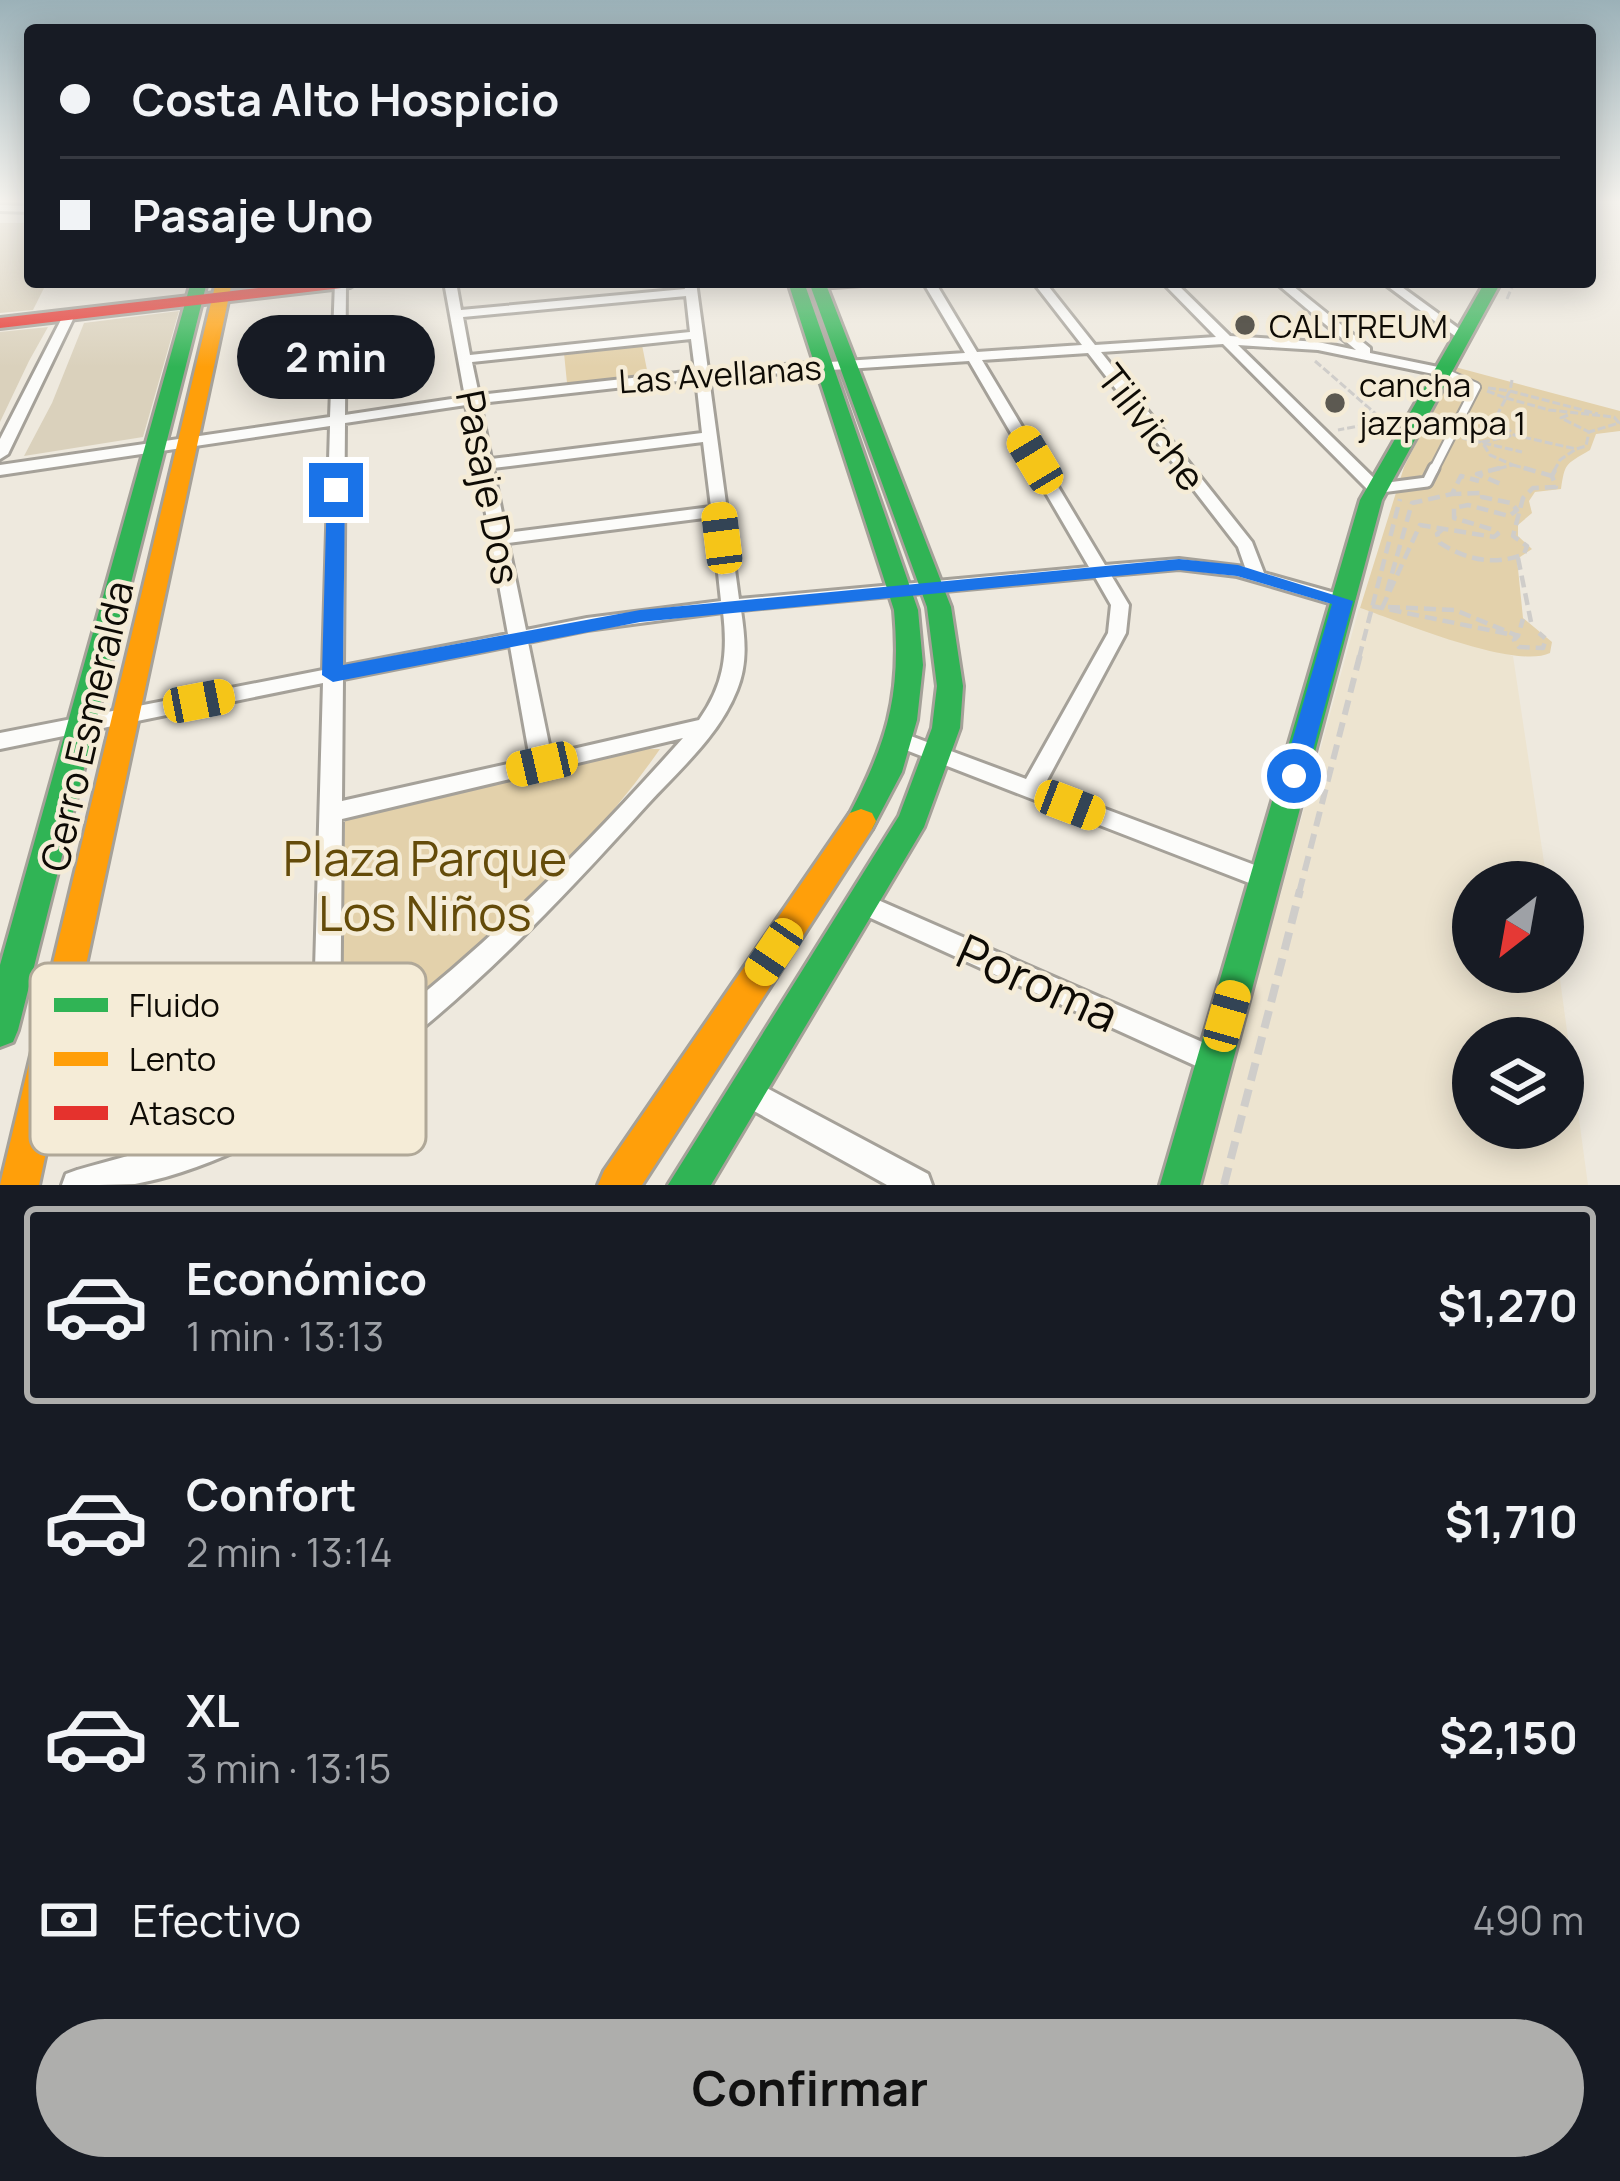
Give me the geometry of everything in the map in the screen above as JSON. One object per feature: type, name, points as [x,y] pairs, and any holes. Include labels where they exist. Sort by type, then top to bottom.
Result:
[{"type":"street","points":[[0,319],[258,288]]},
{"type":"street","points":[[328,963],[340,288]]},
{"type":"street","name":"Pasaje Dos","points":[[451,288],[542,764]]},
{"type":"street","points":[[456,314],[681,288]]},
{"type":"street","points":[[426,1002],[498,944],[580,865],[705,726],[734,670],[731,605],[690,288]]},
{"type":"street","points":[[618,1185],[852,836],[900,740],[913,652],[812,288]]},
{"type":"street","points":[[933,288],[1120,605],[1121,623],[1031,790]]},
{"type":"street","name":"Tiliviche","points":[[1044,288],[1246,546],[1256,575]]},
{"type":"street","points":[[1174,288],[1376,489]]},
{"type":"street","points":[[1288,288],[1370,355]]},
{"type":"street","points":[[1396,288],[1463,336]]},
{"type":"street","points":[[1180,1185],[1376,489],[1490,288]]},
{"type":"street","points":[[0,319],[69,315],[209,291]]},
{"type":"street","name":"Cerro Esmeralda","points":[[69,963],[187,442],[209,291]]},
{"type":"street","name":"Cerro Esmeralda","points":[[0,1030],[157,447],[209,291]]},
{"type":"street","points":[[0,454],[69,315]]},
{"type":"street","points":[[465,359],[696,335]]},
{"type":"street","name":"Las Avellanas","points":[[0,470],[473,400],[701,374],[1227,340],[1305,344],[1443,372]]},
{"type":"street","points":[[688,1185],[913,819],[940,755],[951,668],[936,586],[837,366]]},
{"type":"street","points":[[485,464],[710,437]]},
{"type":"street","points":[[499,539],[719,511]]},
{"type":"street","points":[[0,741],[518,638],[731,605],[1179,565],[1256,575],[1343,601]]},
{"type":"street","points":[[330,812],[705,726]]},
{"type":"street","points":[[900,740],[1265,879]]},
{"type":"street","name":"Poroma","points":[[862,903],[1214,1061]]},
{"type":"street","points":[[746,1091],[917,1185]]},
{"type":"street","name":"Cerro Esmeralda","points":[[19,1185],[30,1136]]},
{"type":"street","points":[[77,1185],[179,1155]]},
{"type":"lane","points":[[1376,489],[1427,482],[1476,387],[1443,372]]},
{"type":"path","points":[[1502,307],[1511,288]]},
{"type":"path","points":[[1304,351],[1384,421],[1321,434]]},
{"type":"path","points":[[1512,380],[1496,417],[1514,435]]},
{"type":"path","points":[[1476,387],[1510,391],[1619,423],[1589,432],[1561,418],[1568,415]]},
{"type":"path","points":[[1476,387],[1568,415],[1607,416]]},
{"type":"path","points":[[1382,608],[1412,502],[1483,493],[1482,497],[1511,503],[1517,510],[1510,516],[1468,505],[1454,508],[1454,518],[1437,534],[1440,543],[1453,552],[1494,562],[1520,558],[1528,551],[1513,536],[1523,498],[1533,488],[1556,487],[1552,476],[1560,460],[1586,446],[1589,432]]},
{"type":"path","points":[[1451,435],[1522,452]]},
{"type":"path","points":[[1482,442],[1514,435],[1576,449]]},
{"type":"path","points":[[1482,442],[1490,455],[1552,476]]},
{"type":"path","points":[[1503,485],[1477,474],[1513,465]]},
{"type":"path","points":[[1452,494],[1461,476],[1479,482]]},
{"type":"path","points":[[1224,1185],[1404,484]]},
{"type":"path","points":[[1468,505],[1469,494]]},
{"type":"path","points":[[1382,608],[1420,525],[1498,534],[1454,518]]},
{"type":"path","points":[[1520,558],[1527,620],[1515,645],[1536,649],[1546,645],[1539,633]]},
{"type":"path","points":[[1343,601],[1518,637]]},
{"type":"path","points":[[1382,608],[1420,602],[1489,619],[1518,637]]},
{"type":"shaded area","points":[[1359,608],[1513,656],[1544,861],[1452,861],[1452,993],[1562,993],[1565,1017],[1452,1017],[1452,1149],[1583,1149],[1588,1185],[1201,1185]]},
{"type":"green space","points":[[642,345],[648,375],[567,383],[564,353]]},
{"type":"green space","points":[[1455,367],[1620,411],[1620,431],[1596,434],[1590,450],[1567,466],[1561,489],[1535,492],[1529,501],[1532,513],[1518,525],[1518,536],[1532,549],[1517,559],[1523,618],[1552,642],[1550,653],[1511,655],[1485,650],[1360,608],[1404,467]]},
{"type":"green space","name":"Plaza Parque Los Niños","points":[[641,749],[660,749],[556,873],[426,991],[426,963],[341,963],[345,820],[358,811]]},
{"type":"building","points":[[0,256],[24,256],[24,288],[44,288],[33,310],[0,313]]},
{"type":"building","points":[[179,311],[143,437],[24,456],[52,403],[84,323]]},
{"type":"building","points":[[48,327],[29,361],[0,422],[0,332]]},
{"type":"traffic: fast","points":[[0,1030],[197,288]]},
{"type":"traffic: fast","points":[[798,288],[906,610],[910,665],[903,720],[887,772],[861,821]]},
{"type":"traffic: fast","points":[[688,1185],[913,819],[946,728],[950,686],[939,607],[819,288]]},
{"type":"traffic: fast","points":[[1180,1185],[1371,500],[1490,288]]},
{"type":"traffic: slow","points":[[69,963],[223,288]]},
{"type":"traffic: slow","points":[[618,1185],[861,821]]},
{"type":"traffic: slow","points":[[19,1185],[30,1137]]},
{"type":"traffic: jam","points":[[0,323],[299,288]]},
{"type":"place","name":"CALITREUM","points":[[1245,325]]},
{"type":"place","name":"cancha jazpampa 1","points":[[1335,403]]},
{"type":"route","points":[[336,490],[333,675],[640,616],[1179,565],[1238,571],[1320,594],[1343,601],[1294,776]]}]
